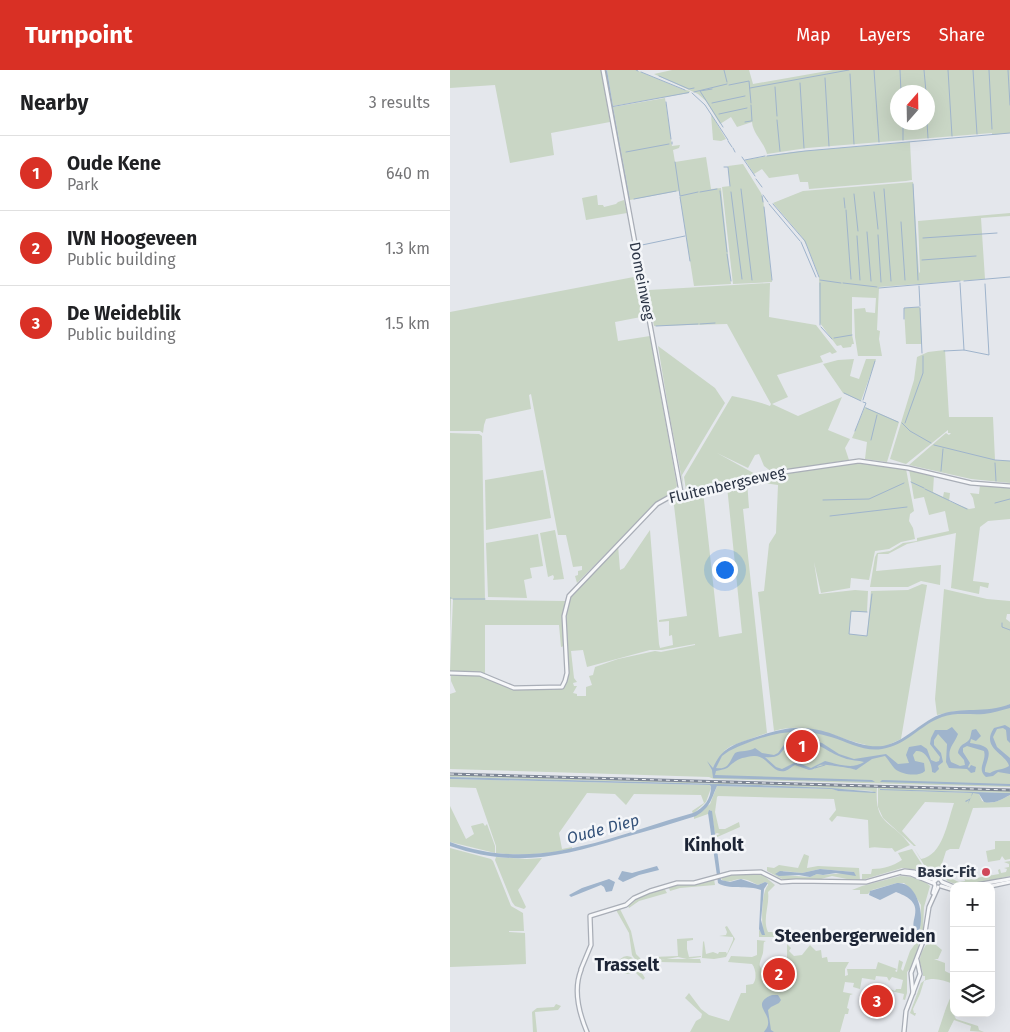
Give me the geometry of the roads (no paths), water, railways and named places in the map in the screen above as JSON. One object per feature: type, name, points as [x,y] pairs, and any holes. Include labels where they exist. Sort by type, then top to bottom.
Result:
[{"type":"street","name":"Domeinweg","points":[[603,70],[681,492]]},
{"type":"street","name":"Fluitenbergseweg","points":[[450,673],[480,674],[514,688],[562,687],[566,681],[567,673],[564,616],[566,603],[572,593],[659,502],[668,496],[783,472],[858,461],[908,468],[971,482],[1010,486]]},
{"type":"street","points":[[587,1032],[579,1010],[578,982],[591,944],[590,916],[626,905],[643,893],[677,883],[694,884],[731,873],[758,872],[764,873],[780,882],[861,882],[896,873],[908,874],[950,887]]},
{"type":"street","points":[[995,882],[1010,880]]},
{"type":"street","points":[[995,885],[1010,880]]},
{"type":"street","points":[[913,993],[911,975],[924,939],[927,913],[937,884]]},
{"type":"street","points":[[904,1032],[905,1015],[920,974],[918,957]]},
{"type":"water","points":[[607,70],[613,106],[689,92],[613,107],[630,200],[628,200],[605,71]]},
{"type":"water","points":[[1010,704],[1010,708],[991,713],[947,715],[891,747],[875,750],[862,748],[831,737],[804,732],[766,736],[729,751],[722,756],[716,768],[726,767],[737,752],[755,748],[762,753],[774,755],[778,753],[786,742],[806,738],[822,743],[839,754],[854,759],[886,754],[898,764],[909,763],[906,755],[909,747],[921,745],[927,749],[931,760],[936,762],[939,761],[940,757],[930,744],[931,738],[935,730],[947,730],[952,727],[958,734],[949,754],[951,762],[960,766],[965,765],[964,760],[958,753],[959,749],[969,740],[972,730],[976,729],[981,736],[976,741],[971,739],[970,743],[981,745],[988,750],[985,772],[990,773],[1009,766],[990,741],[994,728],[1005,725],[1010,728],[1010,743],[1007,740],[1006,730],[1003,728],[997,729],[993,737],[997,747],[1010,758],[1010,774],[998,772],[993,776],[986,777],[982,771],[984,751],[967,746],[963,748],[963,752],[970,763],[968,767],[971,765],[976,767],[975,772],[971,773],[967,769],[949,768],[946,762],[947,744],[938,734],[934,740],[934,745],[941,753],[943,762],[938,766],[939,769],[935,773],[932,772],[930,761],[925,755],[920,751],[916,751],[913,755],[915,761],[924,763],[925,771],[915,775],[898,771],[885,756],[872,759],[856,770],[820,765],[809,770],[795,765],[781,771],[755,756],[738,760],[726,768],[716,771],[715,775],[872,780],[875,782],[713,778],[712,770],[707,761],[713,768],[723,752],[732,746],[781,730],[813,729],[831,733],[856,743],[883,746],[898,741],[932,718],[948,712],[1001,707]],"holes":[[[798,741],[805,741],[838,756],[864,762],[850,766],[825,761],[811,768],[796,762],[782,769],[776,767],[765,757],[777,756],[787,745]]]},
{"type":"water","points":[[450,777],[759,785],[876,792],[717,786],[708,806],[696,816],[600,845],[557,855],[516,858],[473,853],[450,846],[450,842],[482,851],[513,854],[543,853],[573,848],[603,841],[693,813],[706,803],[711,787],[710,785],[450,779]]},
{"type":"water","points":[[882,780],[1010,784],[1010,786],[880,782]]},
{"type":"water","points":[[880,789],[1010,793],[1010,795],[997,801],[984,802],[979,794],[973,793],[971,797],[972,793]]},
{"type":"water","points":[[709,810],[712,811],[721,880],[730,882],[741,879],[758,885],[765,882],[768,883],[764,889],[761,920],[765,935],[762,935],[759,929],[761,890],[727,886],[718,883]]},
{"type":"water","points":[[657,866],[659,870],[639,875],[623,882],[618,879],[622,871],[632,873]]},
{"type":"water","points":[[820,869],[854,872],[856,876],[836,873],[817,874],[810,877],[799,875],[779,876],[775,874],[780,871],[802,873]]},
{"type":"water","points":[[609,879],[615,882],[612,891],[606,892],[601,885],[571,897],[569,895],[582,888]]},
{"type":"water","points":[[897,883],[904,884],[915,894],[921,917],[919,931],[915,931],[914,926],[915,906],[907,897],[896,892],[880,900],[869,895],[870,891]]},
{"type":"water","points":[[778,995],[781,1000],[768,1010],[771,1030],[774,1032],[764,1032],[768,1021],[762,1004],[766,998]]},
{"type":"waterway","points":[[724,70],[727,82]]},
{"type":"waterway","points":[[750,88],[849,70]]},
{"type":"waterway","points":[[874,70],[879,142]]},
{"type":"waterway","points":[[900,70],[901,85]]},
{"type":"waterway","points":[[924,70],[925,85]]},
{"type":"waterway","points":[[948,70],[952,136]]},
{"type":"waterway","points":[[973,70],[977,134]]},
{"type":"waterway","points":[[989,70],[992,129]]},
{"type":"waterway","points":[[1008,70],[1010,105]]},
{"type":"waterway","points":[[641,72],[685,90]]},
{"type":"waterway","points":[[850,74],[854,144]]},
{"type":"waterway","points":[[659,76],[689,89],[694,88]]},
{"type":"waterway","points":[[825,78],[829,146]]},
{"type":"waterway","points":[[729,85],[749,81],[751,103]]},
{"type":"waterway","points":[[800,83],[804,148]]},
{"type":"waterway","points":[[694,92],[727,84]]},
{"type":"waterway","points":[[775,87],[777,116]]},
{"type":"waterway","points":[[712,89],[700,91],[723,127]]},
{"type":"waterway","points":[[692,93],[705,105],[728,140]]},
{"type":"waterway","points":[[712,103],[745,96]]},
{"type":"waterway","points":[[666,102],[671,139]]},
{"type":"waterway","points":[[751,105],[752,121]]},
{"type":"waterway","points":[[719,114],[747,108]]},
{"type":"waterway","points":[[777,120],[780,151]]},
{"type":"waterway","points":[[745,122],[751,121]]},
{"type":"waterway","points":[[903,130],[903,140]]},
{"type":"waterway","points":[[928,130],[928,138]]},
{"type":"waterway","points":[[767,156],[1010,133]]},
{"type":"waterway","points":[[728,141],[732,147]]},
{"type":"waterway","points":[[626,152],[669,144]]},
{"type":"waterway","points":[[733,148],[735,152]]},
{"type":"waterway","points":[[745,160],[765,156]]},
{"type":"waterway","points":[[742,157],[755,176]]},
{"type":"waterway","points":[[675,162],[680,196],[698,192]]},
{"type":"waterway","points":[[724,167],[728,167],[730,186]]},
{"type":"waterway","points":[[756,179],[762,187]]},
{"type":"waterway","points":[[913,184],[918,280]]},
{"type":"waterway","points":[[700,192],[717,189]]},
{"type":"waterway","points":[[741,189],[752,280]]},
{"type":"waterway","points":[[884,189],[891,281]]},
{"type":"waterway","points":[[634,199],[676,191]]},
{"type":"waterway","points":[[720,191],[727,252]]},
{"type":"waterway","points":[[731,192],[742,279]]},
{"type":"waterway","points":[[874,192],[878,229]]},
{"type":"waterway","points":[[854,194],[858,231]]},
{"type":"waterway","points":[[763,195],[768,202]]},
{"type":"waterway","points":[[762,196],[763,202]]},
{"type":"waterway","points":[[680,197],[690,261]]},
{"type":"waterway","points":[[844,198],[845,208]]},
{"type":"waterway","points":[[769,204],[800,241]]},
{"type":"waterway","points":[[773,204],[805,241],[819,277]]},
{"type":"waterway","points":[[764,207],[772,280]]},
{"type":"waterway","points":[[846,210],[851,279]]},
{"type":"waterway","points":[[901,222],[905,280]]},
{"type":"waterway","points":[[867,232],[871,281]]},
{"type":"waterway","points":[[923,238],[997,233]]},
{"type":"waterway","points":[[878,235],[881,282]]},
{"type":"waterway","points":[[642,245],[685,236]]},
{"type":"waterway","points":[[857,236],[860,280]]},
{"type":"waterway","points":[[801,242],[816,277]]},
{"type":"waterway","points":[[727,254],[731,281]]},
{"type":"waterway","points":[[922,260],[976,256]]},
{"type":"waterway","points":[[964,281],[1010,277]]},
{"type":"waterway","points":[[820,280],[841,283]]},
{"type":"waterway","points":[[879,288],[960,281]]},
{"type":"waterway","points":[[820,283],[820,325]]},
{"type":"waterway","points":[[843,283],[877,287]]},
{"type":"waterway","points":[[960,283],[964,350]]},
{"type":"waterway","points":[[944,351],[964,350],[989,355],[985,284]]},
{"type":"waterway","points":[[919,286],[920,306]]},
{"type":"waterway","points":[[904,319],[904,308],[919,307]]},
{"type":"waterway","points":[[920,308],[922,353]]},
{"type":"waterway","points":[[700,324],[715,323]]},
{"type":"waterway","points":[[656,326],[698,324]]},
{"type":"waterway","points":[[821,327],[832,339]]},
{"type":"waterway","points":[[834,338],[852,335]]},
{"type":"waterway","points":[[905,423],[923,373],[923,356]]},
{"type":"waterway","points":[[863,400],[875,361]]},
{"type":"waterway","points":[[844,393],[861,401]]},
{"type":"waterway","points":[[855,431],[866,403],[863,402]]},
{"type":"waterway","points":[[866,408],[898,422]]},
{"type":"waterway","points":[[871,440],[877,415]]},
{"type":"waterway","points":[[902,423],[910,431],[931,443]]},
{"type":"waterway","points":[[934,445],[995,460],[1010,461]]},
{"type":"waterway","points":[[941,471],[943,449]]},
{"type":"waterway","points":[[995,463],[996,481]]},
{"type":"waterway","points":[[911,482],[924,488]]},
{"type":"waterway","points":[[823,500],[869,499],[904,483]]},
{"type":"waterway","points":[[925,489],[967,509]]},
{"type":"waterway","points":[[995,503],[1010,499]]},
{"type":"waterway","points":[[830,516],[907,507]]},
{"type":"waterway","points":[[867,612],[851,611],[849,634],[867,636],[872,594]]},
{"type":"waterway","points":[[453,599],[485,599]]},
{"type":"waterway","points":[[1002,623],[1002,627],[1010,630]]},
{"type":"waterway","name":"Oude Diep","points":[[815,768],[825,765]]},
{"type":"railway","points":[[450,774],[1010,790]]},
{"type":"place","name":"Oude Kene","points":[[802,746]]},
{"type":"place","name":"Basic-Fit","points":[[986,872]]},
{"type":"place","name":"IVN Hoogeveen","points":[[779,974]]},
{"type":"place","name":"De Weideblik","points":[[877,1001]]},
{"type":"district","name":"Kinholt","points":[[714,845]]},
{"type":"district","name":"Steenbergerweiden","points":[[855,936]]},
{"type":"district","name":"Trasselt","points":[[627,965]]}]
